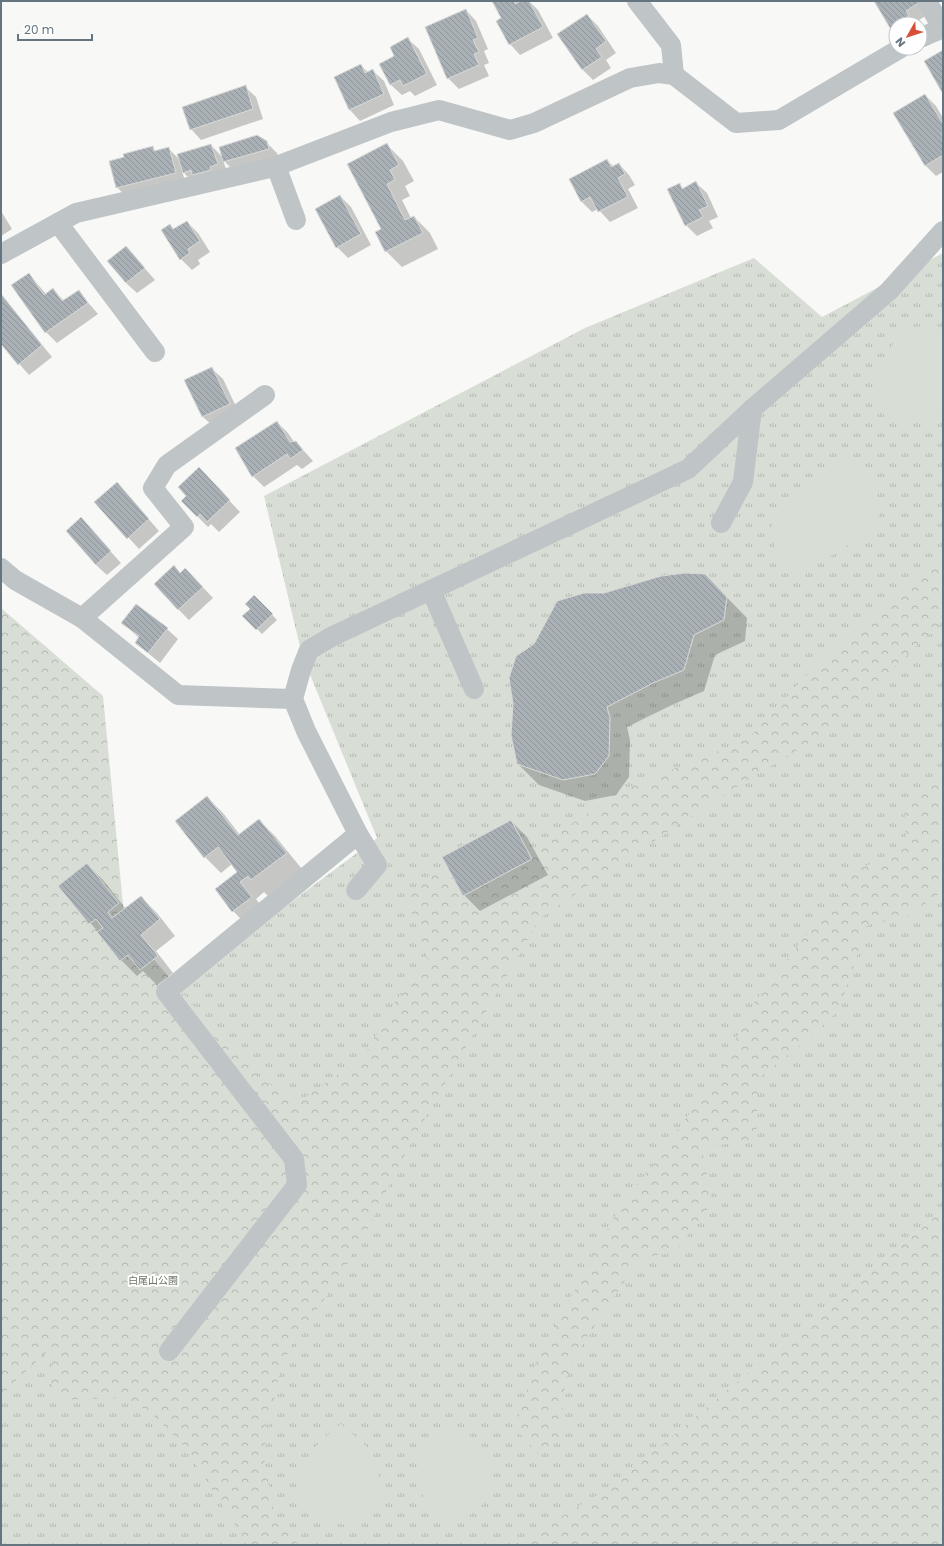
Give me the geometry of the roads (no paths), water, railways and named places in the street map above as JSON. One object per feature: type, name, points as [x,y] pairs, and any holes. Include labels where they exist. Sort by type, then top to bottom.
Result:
[{"type":"street","points":[[637,1],[671,45],[674,75]]},
{"type":"street","points":[[927,1],[942,28],[928,34]]},
{"type":"street","points":[[1,254],[76,213],[276,166],[391,122],[439,110],[510,130],[534,123],[630,78],[659,73],[674,75],[736,123],[779,120],[888,56]]},
{"type":"street","points":[[276,166],[296,220]]},
{"type":"street","points":[[58,223],[155,352]]},
{"type":"street","points":[[356,890],[377,865],[358,834],[306,731],[293,699],[301,670],[310,650],[333,636],[688,469],[752,409],[889,291],[943,231]]},
{"type":"street","points":[[82,618],[184,527],[153,488],[167,465],[265,395]]},
{"type":"street","points":[[722,523],[743,482],[752,409]]},
{"type":"street","points":[[1,568],[15,580],[82,618],[178,695],[293,699]]},
{"type":"street","points":[[431,590],[474,689]]},
{"type":"street","points":[[169,1351],[297,1185],[294,1159],[166,992],[358,834]]},
{"type":"park label","name":"白尾山公園","points":[[153,1280]]}]
